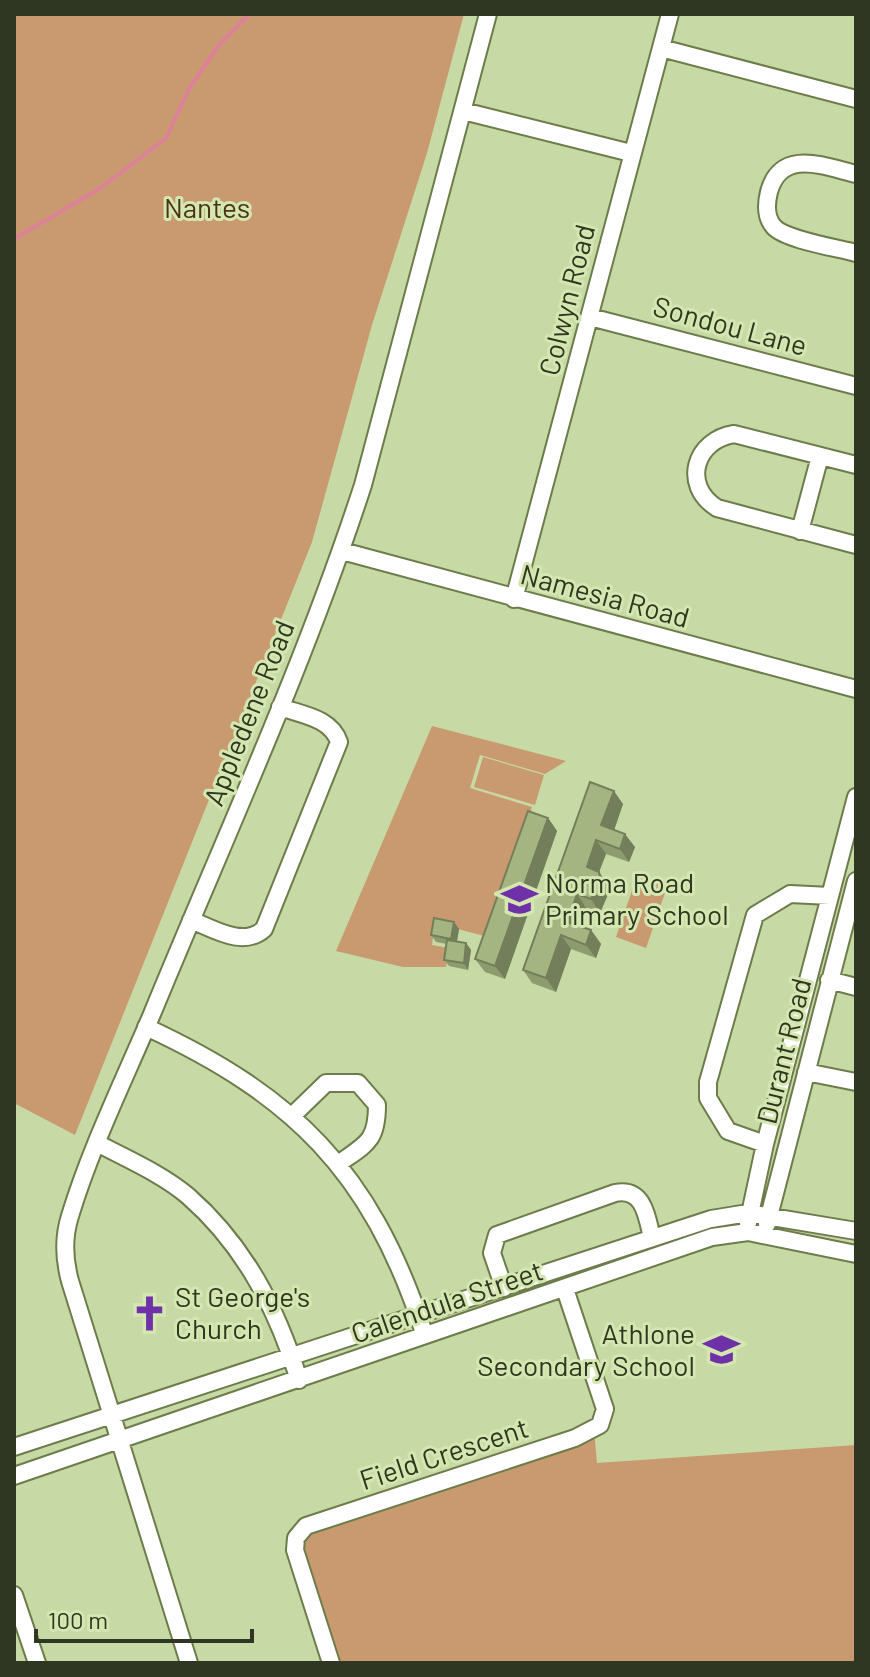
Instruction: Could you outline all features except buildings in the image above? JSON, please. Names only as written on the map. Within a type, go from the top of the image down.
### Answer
[{"type":"street","name":"Appledene Road","points":[[189,1663],[118,1440],[65,1256],[69,1216],[342,551],[363,485],[488,14]]},
{"type":"street","name":"Colwyn Road","points":[[514,599],[670,14]]},
{"type":"street","points":[[661,48],[856,99]]},
{"type":"street","points":[[463,111],[631,153]]},
{"type":"street","points":[[856,174],[797,162],[779,171],[772,179],[766,204],[774,227],[785,234],[856,253]]},
{"type":"street","name":"Sondou Lane","points":[[590,317],[856,386]]},
{"type":"street","points":[[856,465],[734,434],[720,436],[698,455],[695,476],[706,501],[717,508],[856,545]]},
{"type":"street","points":[[800,531],[820,456]]},
{"type":"street","name":"Namesia Road","points":[[342,551],[856,689]]},
{"type":"street","points":[[191,920],[242,939],[254,938],[264,929],[339,742],[334,729],[325,722],[280,707]]},
{"type":"street","name":"Durant Road","points":[[756,1233],[748,1213],[830,896],[851,839],[856,797]]},
{"type":"street","name":"Durant Road","points":[[756,1233],[769,1215],[856,881]]},
{"type":"street","name":"Durant Road","points":[[765,1144],[731,1134],[710,1103],[708,1082],[755,915],[790,894],[830,896]]},
{"type":"street","points":[[829,980],[856,987]]},
{"type":"street","points":[[797,1019],[817,1025]]},
{"type":"street","points":[[146,1027],[219,1062],[292,1116],[338,1164],[385,1239],[425,1336]]},
{"type":"street","points":[[806,1072],[856,1082]]},
{"type":"street","points":[[292,1116],[326,1083],[358,1083],[377,1105],[377,1131],[369,1142],[338,1164]]},
{"type":"street","points":[[97,1143],[169,1183],[213,1221],[261,1283],[299,1380]]},
{"type":"street","name":"Calendula Street","points":[[504,1288],[492,1253],[497,1235],[589,1201],[621,1191],[634,1194],[645,1210],[652,1238]]},
{"type":"street","name":"Calendula Street","points":[[14,1447],[711,1219],[748,1213],[856,1231]]},
{"type":"street","name":"Calendula Street","points":[[14,1476],[712,1237],[756,1233],[856,1254]]},
{"type":"street","name":"Field Crescent","points":[[331,1663],[295,1550],[300,1532],[306,1526],[575,1438],[600,1425],[604,1418],[602,1400],[565,1289]]},
{"type":"street","points":[[14,1595],[20,1632],[37,1663]]},
{"type":"green space","name":"Nantes","points":[[14,14],[464,14],[427,153],[372,325],[312,542],[75,1135],[14,1103]]},
{"type":"green space","points":[[432,726],[566,761],[545,774],[480,755],[470,788],[532,807],[488,937],[435,923],[432,945],[449,948],[446,967],[403,967],[336,951]]},
{"type":"green space","points":[[483,757],[544,775],[535,805],[474,787]]},
{"type":"green space","points":[[637,876],[667,887],[646,948],[616,937]]},
{"type":"green space","points":[[594,1430],[597,1463],[856,1445],[856,1663],[331,1663],[302,1575],[300,1532]]},
{"type":"waterway","points":[[14,239],[99,189],[166,138],[190,87],[219,45],[249,14]]},
{"type":"place","name":"Norma Road Primary School","points":[[519,899]]},
{"type":"place","name":"St George's Church","points":[[149,1313]]},
{"type":"place","name":"Athlone Secondary School","points":[[721,1350]]}]
